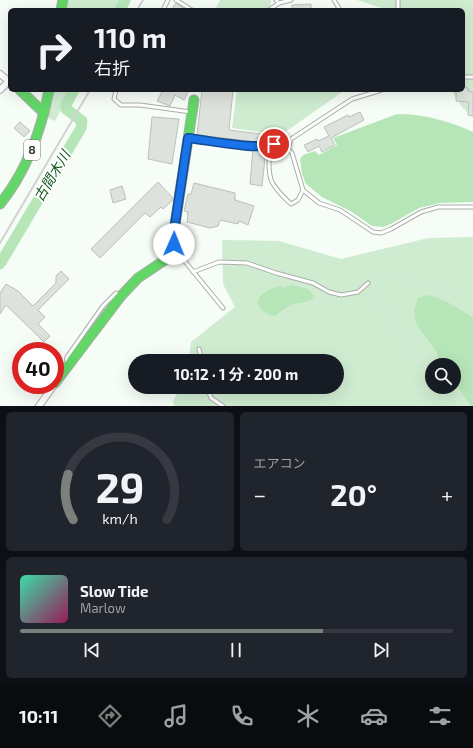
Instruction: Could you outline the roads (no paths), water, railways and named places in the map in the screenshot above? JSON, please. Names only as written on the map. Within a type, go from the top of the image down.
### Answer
[{"type":"street","points":[[0,74],[8,81]]},
{"type":"street","points":[[0,90],[8,83]]},
{"type":"street","points":[[22,92],[44,114]]},
{"type":"street","name":"8","points":[[0,204],[7,196],[22,169],[38,134],[49,92]]},
{"type":"street","points":[[64,371],[121,296],[138,278],[177,252],[174,231],[194,100]]},
{"type":"street","points":[[38,406],[47,394]]},
{"type":"lane","points":[[176,0],[189,8]]},
{"type":"lane","points":[[278,1],[291,0]]},
{"type":"lane","points":[[116,92],[114,99],[121,105],[140,105],[192,112]]},
{"type":"lane","points":[[288,148],[291,138],[352,99],[375,92]]},
{"type":"lane","points":[[188,138],[270,146],[274,144],[288,148],[292,153],[303,190],[319,203],[340,210],[372,232],[381,233],[421,212],[438,207],[473,207]]},
{"type":"lane","points":[[270,146],[268,174],[272,184],[291,204],[298,200],[303,190]]},
{"type":"lane","points":[[177,252],[223,308]]},
{"type":"lane","points":[[193,272],[219,262],[247,263],[313,283],[329,292],[341,295],[358,292],[368,283]]},
{"type":"lane","points":[[200,349],[201,354]]},
{"type":"lane","points":[[209,394],[210,398],[223,406]]},
{"type":"waterway","name":"古間木川","points":[[121,8],[125,0]]},
{"type":"waterway","name":"古間木川","points":[[0,264],[81,128],[82,121],[66,109],[66,105],[73,92]]},
{"type":"railway","points":[[138,8],[143,0]]},
{"type":"railway","points":[[0,243],[89,92]]}]
